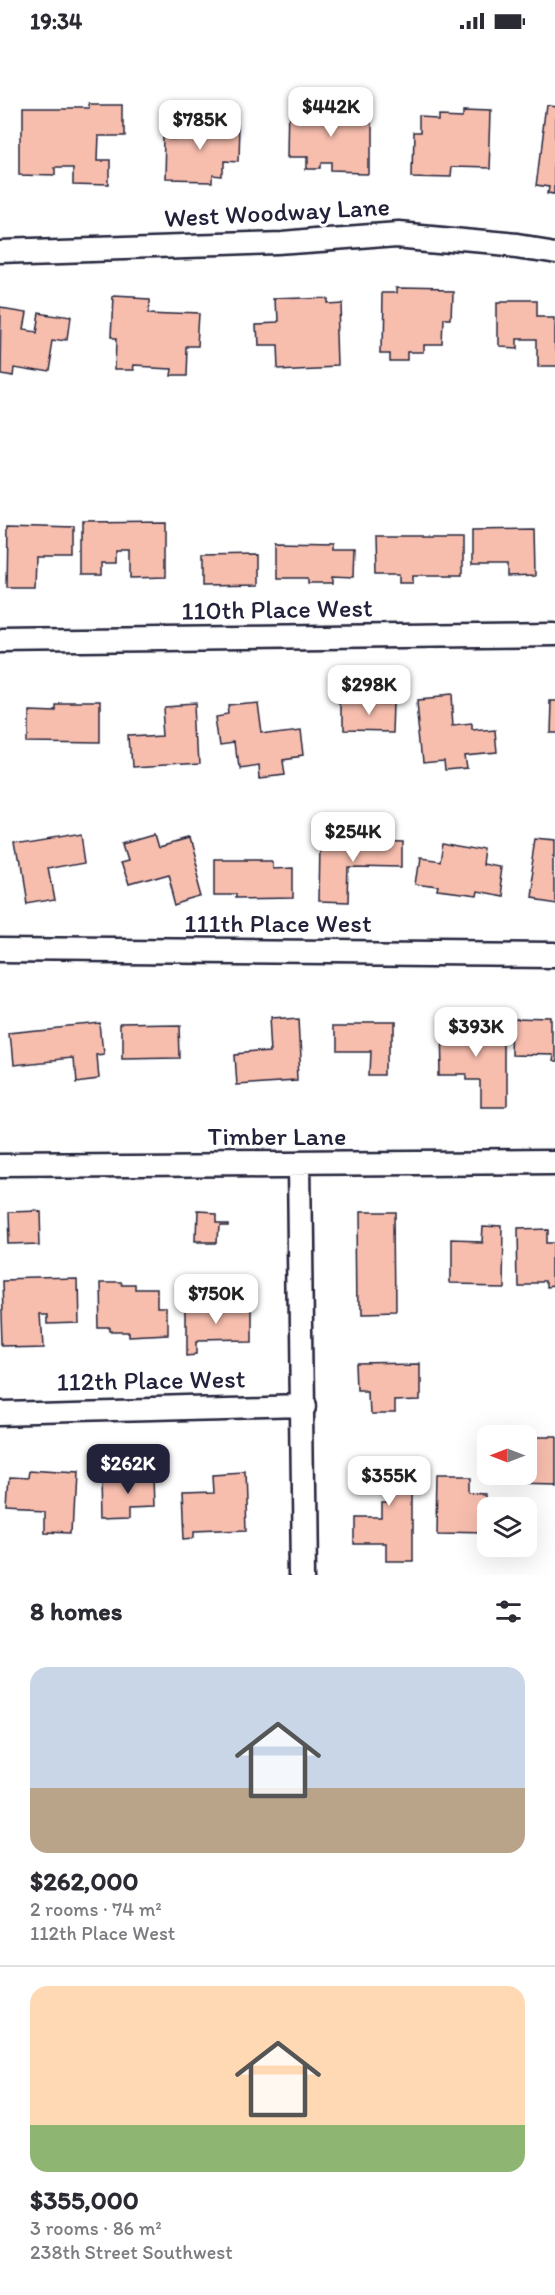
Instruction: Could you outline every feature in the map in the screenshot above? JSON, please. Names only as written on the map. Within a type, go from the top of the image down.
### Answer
[{"type":"street","name":"West Woodway Lane","points":[[0,252],[280,243],[398,234],[518,245],[555,251]]},
{"type":"street","name":"110th Place West","points":[[0,641],[555,634]]},
{"type":"street","name":"111th Place West","points":[[0,949],[555,954]]},
{"type":"street","name":"Timber Lane","points":[[0,1166],[555,1162]]},
{"type":"street","points":[[299,1164],[304,1405],[304,1575]]},
{"type":"street","name":"112th Place West","points":[[0,1413],[304,1405]]},
{"type":"building","points":[[90,105],[122,105],[122,134],[97,134],[96,160],[109,160],[109,185],[74,184],[74,167],[54,167],[54,175],[22,174],[22,110],[90,110]]},
{"type":"building","points":[[291,106],[368,108],[368,174],[331,173],[331,164],[318,164],[318,170],[305,170],[305,157],[290,157]]},
{"type":"building","points":[[546,106],[555,107],[555,197],[549,196],[550,189],[536,187]]},
{"type":"building","points":[[465,109],[492,110],[490,168],[451,167],[450,177],[412,176],[413,135],[421,135],[421,118],[441,119],[441,113],[465,114]]},
{"type":"building","points":[[192,116],[224,117],[224,125],[239,125],[238,161],[224,160],[224,176],[214,175],[214,183],[163,182],[164,137],[178,137],[178,131],[192,131]]},
{"type":"building","points":[[396,288],[453,289],[452,321],[445,321],[444,345],[424,345],[424,354],[409,354],[409,362],[391,362],[391,354],[381,354],[382,294],[396,294]]},
{"type":"building","points":[[111,297],[150,299],[150,312],[200,314],[198,348],[184,348],[183,373],[167,373],[168,366],[134,364],[133,369],[115,369],[116,339],[109,339]]},
{"type":"building","points":[[323,298],[323,303],[339,302],[341,363],[275,366],[274,346],[255,346],[254,324],[278,323],[277,300]]},
{"type":"building","points":[[497,302],[537,302],[537,317],[555,317],[555,366],[536,366],[536,340],[513,340],[513,349],[497,348]]},
{"type":"building","points":[[1,309],[26,313],[23,329],[36,331],[39,314],[69,319],[66,341],[52,339],[47,370],[12,364],[11,371],[0,369]]},
{"type":"building","points":[[166,522],[166,577],[131,578],[131,551],[117,551],[117,563],[102,563],[102,575],[82,575],[82,523]]},
{"type":"building","points":[[7,526],[74,528],[74,558],[35,558],[34,587],[6,587]]},
{"type":"building","points":[[534,529],[535,576],[507,577],[507,566],[471,566],[471,530]]},
{"type":"building","points":[[373,536],[462,536],[462,575],[413,575],[413,583],[399,583],[399,575],[374,575]]},
{"type":"building","points":[[278,543],[333,544],[333,550],[354,550],[353,577],[333,576],[333,583],[308,583],[308,578],[278,578]]},
{"type":"building","points":[[259,555],[259,585],[202,586],[202,556]]},
{"type":"building","points":[[450,697],[452,726],[472,724],[472,729],[494,727],[496,752],[465,755],[467,769],[446,771],[445,760],[424,762],[418,700]]},
{"type":"building","points":[[548,699],[555,699],[555,730],[547,730]]},
{"type":"building","points":[[342,700],[397,701],[396,732],[342,731]]},
{"type":"building","points":[[54,703],[101,703],[101,742],[24,741],[24,706],[54,707]]},
{"type":"building","points":[[257,703],[261,734],[300,729],[303,756],[283,759],[285,773],[258,776],[257,764],[239,767],[236,743],[222,745],[218,716],[230,714],[229,706]]},
{"type":"building","points":[[197,704],[200,763],[132,767],[130,735],[168,733],[166,706]]},
{"type":"building","points":[[155,832],[159,846],[188,838],[204,896],[176,904],[168,874],[129,885],[121,859],[129,857],[124,841]]},
{"type":"building","points":[[82,833],[86,860],[48,867],[54,900],[25,905],[15,844]]},
{"type":"building","points":[[321,839],[402,841],[402,868],[349,867],[348,903],[320,902]]},
{"type":"building","points":[[443,840],[491,848],[489,864],[505,867],[501,898],[473,893],[472,898],[435,893],[436,888],[415,885],[419,856],[440,859]]},
{"type":"building","points":[[538,840],[555,842],[555,901],[529,897]]},
{"type":"building","points":[[216,861],[272,861],[272,868],[292,867],[292,898],[238,899],[238,895],[216,895]]},
{"type":"building","points":[[517,1018],[555,1019],[555,1061],[551,1061],[552,1054],[516,1053]]},
{"type":"building","points":[[298,1019],[301,1078],[236,1082],[234,1055],[272,1052],[270,1021]]},
{"type":"building","points":[[438,1019],[467,1019],[467,1040],[480,1040],[480,1022],[507,1022],[507,1107],[480,1107],[480,1080],[463,1080],[463,1075],[439,1075]]},
{"type":"building","points":[[333,1023],[390,1023],[390,1074],[370,1074],[371,1052],[333,1052]]},
{"type":"building","points":[[100,1024],[103,1052],[95,1053],[97,1076],[73,1079],[71,1058],[14,1064],[11,1033]]},
{"type":"building","points":[[179,1026],[180,1058],[122,1059],[122,1027]]},
{"type":"building","points":[[37,1211],[38,1244],[7,1245],[6,1212]]},
{"type":"building","points":[[357,1212],[394,1212],[395,1313],[358,1314]]},
{"type":"building","points":[[195,1213],[212,1214],[212,1223],[226,1223],[226,1225],[217,1225],[216,1243],[194,1243]]},
{"type":"building","points":[[483,1228],[503,1229],[502,1282],[452,1281],[452,1241],[482,1242]]},
{"type":"building","points":[[546,1229],[546,1242],[555,1242],[555,1288],[548,1289],[548,1282],[519,1282],[518,1230]]},
{"type":"building","points":[[76,1278],[77,1324],[47,1325],[47,1316],[40,1316],[42,1346],[4,1347],[2,1280]]},
{"type":"building","points":[[99,1281],[135,1284],[135,1289],[159,1289],[159,1309],[168,1309],[168,1337],[130,1339],[130,1335],[112,1335],[112,1331],[100,1331]]},
{"type":"building","points":[[250,1305],[250,1342],[194,1343],[194,1354],[185,1355],[185,1306]]},
{"type":"building","points":[[419,1363],[419,1396],[396,1397],[396,1412],[371,1412],[370,1390],[360,1390],[359,1364]]},
{"type":"building","points":[[537,1440],[555,1440],[555,1484],[537,1484]]},
{"type":"building","points":[[364,1459],[413,1459],[413,1559],[387,1559],[387,1543],[352,1543],[352,1518],[382,1518],[382,1501],[387,1501],[387,1492],[364,1492]]},
{"type":"building","points":[[31,1470],[74,1473],[71,1534],[44,1533],[44,1512],[8,1510],[10,1477],[30,1478]]},
{"type":"building","points":[[245,1472],[247,1530],[193,1532],[193,1538],[183,1539],[181,1494],[214,1493],[213,1474]]},
{"type":"building","points":[[156,1476],[157,1505],[132,1506],[132,1516],[103,1517],[102,1478]]},
{"type":"building","points":[[437,1478],[470,1478],[470,1495],[486,1496],[477,1497],[477,1533],[436,1532]]}]
